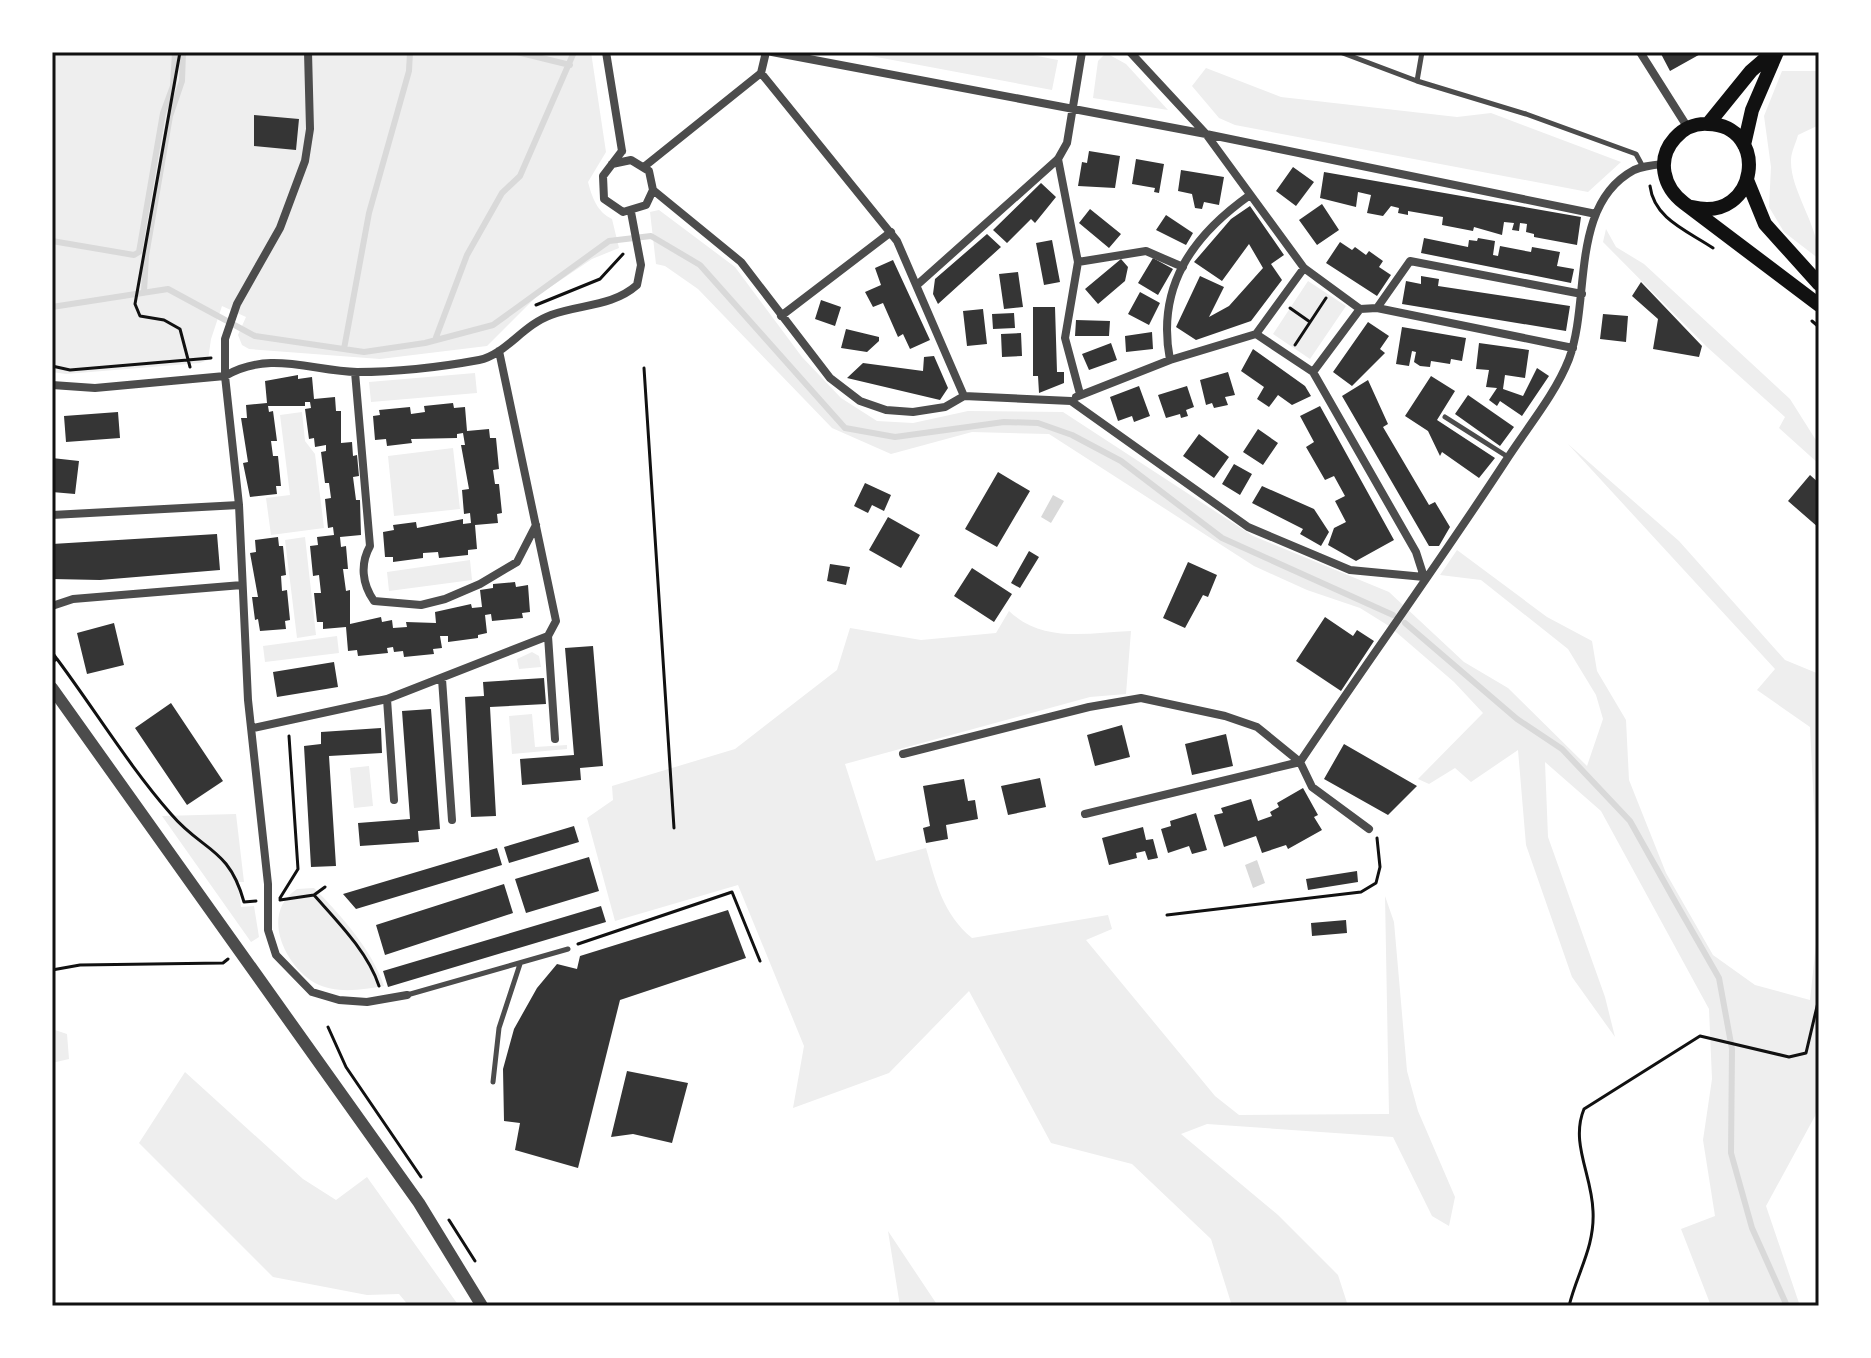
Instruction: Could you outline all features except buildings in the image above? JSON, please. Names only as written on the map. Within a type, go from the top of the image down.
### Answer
[{"type":"main road","points":[[1708,124],[1751,71],[1775,52]]},
{"type":"main road","points":[[1692,207],[1709,209],[1725,205],[1739,195],[1750,166],[1744,145],[1752,110],[1775,52]]},
{"type":"main road","points":[[1744,145],[1729,130],[1708,124],[1688,128],[1669,146],[1664,164],[1670,190],[1819,305]]},
{"type":"main road","points":[[1747,180],[1765,224],[1819,284]]},
{"type":"street","points":[[308,52],[310,129],[305,161],[280,228],[237,304],[225,339],[225,376],[239,505],[242,585],[268,930],[276,955],[312,992],[339,1000],[407,995]]},
{"type":"street","points":[[606,52],[622,151],[631,160],[645,166],[652,177],[653,190],[646,205],[631,212],[616,209],[604,199],[603,176],[622,151]]},
{"type":"street","points":[[645,166],[761,73],[766,52]]},
{"type":"street","points":[[772,52],[1206,134],[1596,214]]},
{"type":"street","points":[[917,285],[1058,159],[1067,143],[1082,52]]},
{"type":"street","points":[[1130,52],[1206,134],[1304,268],[1360,309],[1377,308],[1573,348]]},
{"type":"street","points":[[1640,52],[1688,128]]},
{"type":"street","points":[[761,73],[891,232],[964,396]]},
{"type":"street","points":[[1058,159],[1078,262],[1065,322],[1065,338],[1080,394]]},
{"type":"street","points":[[612,164],[631,160]]},
{"type":"street","points":[[1085,814],[1300,762],[1424,577],[1452,543],[1559,378],[1573,348],[1596,214],[1621,180],[1643,167],[1664,164]]},
{"type":"street","points":[[653,190],[741,262],[830,378],[860,401],[886,410],[913,412],[945,407],[964,396],[1071,401],[1248,527],[1350,570],[1424,577]]},
{"type":"street","points":[[1170,360],[1165,332],[1172,288],[1207,232],[1250,195]]},
{"type":"street","points":[[52,385],[95,388],[225,376],[243,365],[309,363],[355,372],[474,361],[499,351],[522,329],[541,319],[612,301],[637,285],[641,265],[631,212]]},
{"type":"street","points":[[781,316],[891,232]]},
{"type":"street","points":[[1078,262],[1146,251],[1183,267]]},
{"type":"street","points":[[1377,308],[1410,261],[1582,294]]},
{"type":"street","points":[[1071,401],[1080,394],[1170,360],[1256,334],[1304,268]]},
{"type":"street","points":[[1313,372],[1360,309]]},
{"type":"street","points":[[1256,334],[1313,372],[1416,552],[1424,577]]},
{"type":"street","points":[[499,351],[556,621],[548,636],[555,739]]},
{"type":"street","points":[[355,372],[370,546],[363,559],[365,589],[374,601],[421,605],[480,584],[517,562],[536,525]]},
{"type":"street","points":[[52,515],[239,505]]},
{"type":"street","points":[[52,606],[73,599],[242,585]]},
{"type":"street","points":[[253,728],[387,699],[548,636]]},
{"type":"street","points":[[442,679],[452,820]]},
{"type":"street","points":[[52,688],[419,1203],[482,1306]]},
{"type":"street","points":[[903,754],[1089,707],[1141,698],[1225,716],[1257,727],[1300,762],[1312,787],[1369,829]]},
{"type":"street","points":[[387,699],[394,800]]},
{"type":"lane","points":[[1340,52],[1636,154],[1643,167]]},
{"type":"lane","points":[[1417,81],[1422,52]]},
{"type":"lane","points":[[1445,417],[1508,457]]},
{"type":"lane","points":[[407,995],[568,949]]},
{"type":"lane","points":[[493,1082],[499,1028],[521,963]]},
{"type":"path","points":[[180,52],[135,304],[140,316],[164,320],[180,329],[189,360]]},
{"type":"path","points":[[529,311],[548,299],[600,279],[624,256],[622,242]]},
{"type":"path","points":[[1288,355],[1333,289]]},
{"type":"path","points":[[1280,301],[1310,322]]},
{"type":"path","points":[[52,366],[70,370],[227,356]]},
{"type":"path","points":[[644,368],[674,828]]},
{"type":"path","points":[[52,652],[172,816],[223,858],[236,874],[244,902],[314,895],[325,887]]},
{"type":"path","points":[[52,662],[57,659]]},
{"type":"path","points":[[268,912],[297,877],[298,869],[289,736],[279,722]]},
{"type":"path","points":[[1167,915],[1361,892],[1376,883],[1380,867],[1377,837],[1369,829]]},
{"type":"path","points":[[568,949],[592,937],[732,892],[760,961]]},
{"type":"path","points":[[314,895],[375,973],[383,999]]},
{"type":"path","points":[[52,970],[80,965],[223,963],[240,948]]},
{"type":"path","points":[[1569,1306],[1591,1248],[1592,1235],[1593,1210],[1576,1127],[1584,1109],[1700,1036],[1789,1057],[1806,1053],[1819,998]]},
{"type":"shaded area","points":[[52,52],[591,52],[606,152],[588,182],[599,208],[612,219],[619,248],[592,259],[537,296],[487,346],[380,359],[249,349],[242,345],[238,335],[246,317],[222,306],[208,360],[66,374],[52,372]]},
{"type":"shaded area","points":[[850,52],[1017,52],[1058,60],[1052,90]]},
{"type":"shaded area","points":[[1106,53],[1126,64],[1168,110],[1093,98],[1098,61]]},
{"type":"shaded area","points":[[1206,68],[1281,97],[1457,117],[1491,113],[1621,162],[1588,192],[1235,125],[1219,118],[1192,86]]},
{"type":"shaded area","points":[[1782,71],[1819,71],[1819,125],[1798,135],[1791,160],[1795,184],[1818,246],[1819,259],[1784,232],[1769,207],[1771,167],[1764,116]]},
{"type":"shaded area","points":[[659,210],[735,267],[802,357],[841,398],[877,421],[913,423],[968,411],[1063,412],[1253,536],[1389,592],[1464,662],[1508,688],[1587,766],[1603,719],[1596,695],[1568,649],[1481,580],[1440,575],[1457,550],[1547,617],[1592,641],[1597,671],[1626,720],[1629,780],[1666,873],[1713,955],[1755,985],[1810,1000],[1819,916],[1819,1100],[1815,1116],[1766,1206],[1800,1306],[1711,1306],[1681,1229],[1715,1216],[1703,1140],[1712,1079],[1709,1009],[1601,811],[1545,762],[1548,837],[1605,997],[1615,1037],[1572,977],[1526,845],[1518,750],[1471,782],[1455,768],[1429,784],[1418,779],[1483,713],[1454,682],[1389,626],[1360,608],[1307,590],[1254,566],[1049,434],[972,432],[891,454],[832,428],[698,289],[665,266],[656,264],[650,212]]},
{"type":"shaded area","points":[[1606,229],[1616,247],[1644,264],[1790,399],[1819,445],[1819,464],[1779,428],[1785,417],[1707,347],[1603,242]]},
{"type":"shaded area","points":[[1308,281],[1346,306],[1310,359],[1273,334]]},
{"type":"shaded area","points":[[475,373],[477,393],[371,402],[369,382]]},
{"type":"shaded area","points":[[302,412],[305,441],[315,454],[324,528],[271,535],[266,498],[290,495],[280,415]]},
{"type":"shaded area","points":[[1568,444],[1679,541],[1785,660],[1819,674],[1819,908],[1810,727],[1757,690],[1775,669]]},
{"type":"shaded area","points":[[453,448],[460,509],[394,516],[388,456]]},
{"type":"shaded area","points":[[1053,495],[1064,501],[1051,523],[1041,517]]},
{"type":"shaded area","points":[[305,537],[316,635],[297,638],[285,540]]},
{"type":"shaded area","points":[[470,560],[472,580],[389,591],[387,572]]},
{"type":"shaded area","points":[[1009,611],[1036,628],[1051,632],[1131,631],[1126,694],[1090,697],[845,764],[876,861],[926,848],[947,908],[972,938],[1108,915],[1112,929],[1086,940],[1215,1096],[1239,1115],[1389,1114],[1385,896],[1394,922],[1407,1071],[1418,1111],[1455,1197],[1449,1226],[1432,1216],[1393,1137],[1207,1124],[1181,1134],[1278,1215],[1338,1275],[1348,1306],[1232,1306],[1211,1239],[1132,1164],[1051,1143],[969,991],[889,1073],[793,1108],[804,1046],[738,885],[615,921],[587,818],[613,800],[612,786],[735,749],[837,670],[850,628],[921,640],[996,633]]},
{"type":"shaded area","points":[[337,636],[339,653],[265,662],[263,646]]},
{"type":"shaded area","points":[[532,652],[539,656],[541,667],[519,669],[517,659]]},
{"type":"shaded area","points":[[532,714],[535,747],[567,745],[567,749],[512,754],[509,716]]},
{"type":"shaded area","points":[[369,766],[373,806],[354,808],[350,768]]},
{"type":"shaded area","points":[[236,814],[244,882],[238,882],[241,907],[254,906],[259,937],[251,942],[162,816]]},
{"type":"shaded area","points":[[1257,860],[1265,883],[1253,888],[1245,865]]},
{"type":"shaded area","points":[[314,888],[364,946],[384,986],[358,990],[331,989],[315,983],[294,964],[280,938],[280,911],[286,899],[297,889]]},
{"type":"shaded area","points":[[52,1029],[67,1034],[69,1059],[52,1063]]},
{"type":"shaded area","points":[[185,1072],[303,1179],[336,1200],[367,1177],[459,1306],[409,1306],[399,1294],[367,1295],[273,1277],[139,1143]]},
{"type":"shaded area","points":[[888,1231],[938,1306],[900,1306]]},
{"type":"waterway","points":[[52,241],[134,255],[139,252],[163,113],[173,86],[175,52]]},
{"type":"waterway","points":[[144,291],[146,256],[170,116],[182,81],[183,52]]},
{"type":"waterway","points":[[344,349],[369,213],[409,71],[410,52]]},
{"type":"waterway","points":[[517,52],[570,65]]},
{"type":"waterway","points":[[435,340],[467,255],[502,193],[520,176],[574,52]]},
{"type":"waterway","points":[[52,307],[168,289],[255,336],[364,352],[425,343],[493,325],[609,241],[651,236],[700,265],[845,428],[895,437],[1004,422],[1038,423],[1072,435],[1121,461],[1222,538],[1393,615]]},
{"type":"waterway","points":[[1405,623],[1517,719],[1562,749],[1630,821],[1719,978],[1732,1049],[1731,1153],[1752,1228],[1787,1306]]}]
